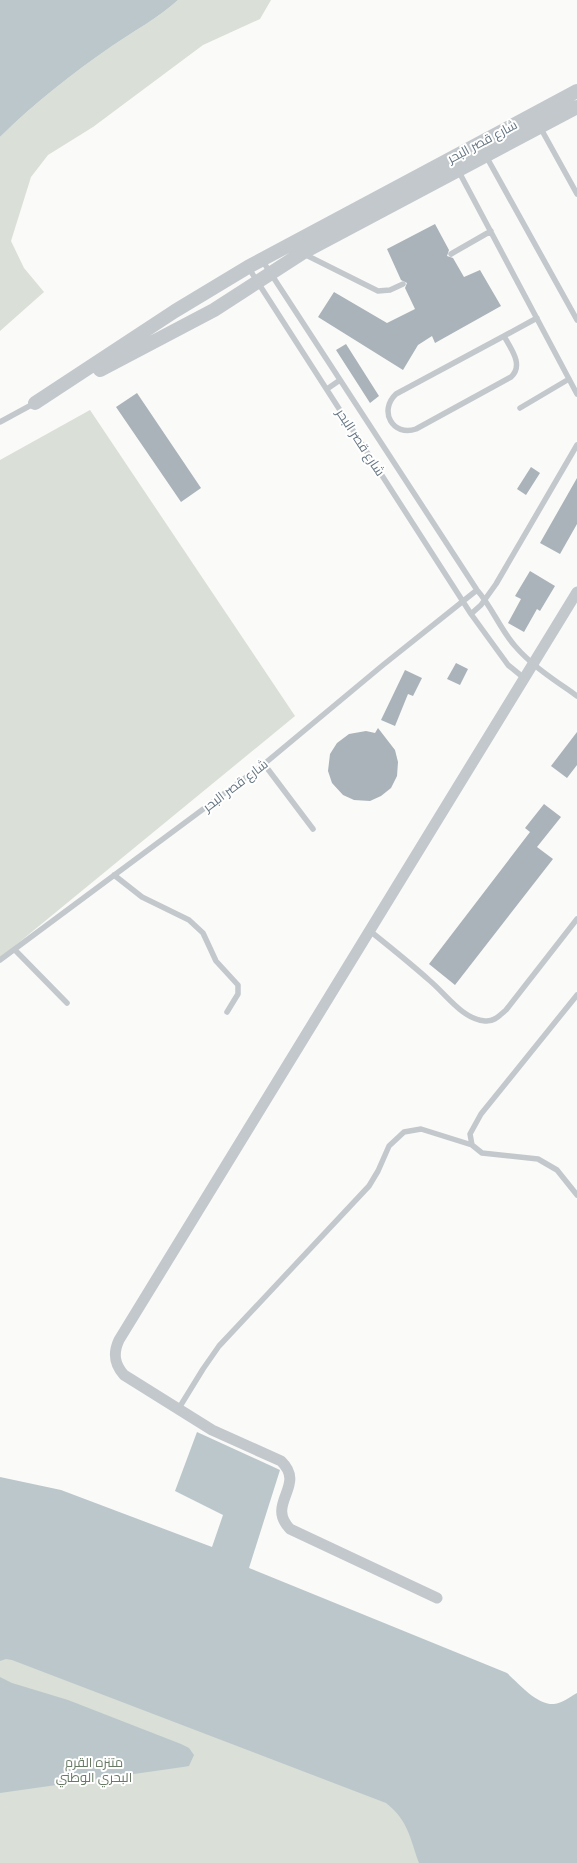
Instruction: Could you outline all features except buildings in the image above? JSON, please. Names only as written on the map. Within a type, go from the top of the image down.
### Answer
[{"type":"street","name":"شارع قصر البحر","points":[[35,403],[175,311],[248,267],[577,91]]},
{"type":"street","name":"شارع قصر البحر","points":[[35,403],[185,326],[302,253],[577,107]]},
{"type":"street","points":[[437,1598],[290,1529],[283,1520],[281,1513],[290,1478],[285,1466],[280,1461],[218,1433],[124,1375],[116,1365],[116,1346],[577,592]]},
{"type":"lane","points":[[534,114],[577,194]]},
{"type":"lane","points":[[485,155],[577,320]]},
{"type":"lane","points":[[458,170],[577,394]]},
{"type":"lane","points":[[451,254],[491,231]]},
{"type":"lane","points":[[302,253],[378,291],[390,290],[403,284]]},
{"type":"lane","name":"شارع قصر البحر","points":[[261,260],[271,272],[510,640],[518,650],[533,663],[577,696]]},
{"type":"lane","name":"شارع قصر البحر","points":[[248,267],[471,614],[508,665],[524,678]]},
{"type":"lane","points":[[504,336],[517,362],[516,370],[511,377],[416,429],[406,431],[392,424],[388,415],[388,409],[389,403],[396,394],[537,318]]},
{"type":"lane","points":[[520,408],[569,379]]},
{"type":"lane","points":[[327,389],[340,380]]},
{"type":"lane","name":"شارع قصر البحر","points":[[0,422],[35,403]]},
{"type":"lane","points":[[471,614],[485,600],[496,584],[577,445]]},
{"type":"lane","name":"شارع قصر البحر","points":[[0,960],[264,764],[383,665],[464,602],[477,590]]},
{"type":"lane","points":[[264,764],[313,829]]},
{"type":"lane","points":[[114,875],[142,897],[189,920],[203,933],[216,961],[238,985],[238,994],[227,1012]]},
{"type":"lane","points":[[370,931],[429,979],[463,1011],[474,1018],[486,1022],[496,1019],[506,1010],[577,919]]},
{"type":"lane","points":[[15,950],[67,1003]]},
{"type":"lane","points":[[472,1145],[470,1134],[481,1114],[577,995]]},
{"type":"lane","points":[[179,1408],[219,1346],[369,1186],[378,1171],[389,1146],[404,1132],[421,1129],[472,1145],[482,1153],[538,1159],[557,1170],[577,1195]]},
{"type":"green space","points":[[178,0],[271,0],[260,19],[203,45],[93,127],[48,155],[31,177],[11,241],[24,268],[44,292],[0,331],[0,137],[26,112],[68,78],[112,46],[154,19]]},
{"type":"green space","points":[[90,410],[295,716],[0,958],[0,460]]},
{"type":"green space","name":"متنزه القرم البحري الوطني","points":[[0,1636],[430,1791],[462,1863],[0,1863]]},
{"type":"shaded area","points":[[0,0],[178,0],[154,19],[112,46],[68,78],[26,112],[0,137]]},
{"type":"shaded area","points":[[197,1432],[280,1470],[249,1568],[507,1673],[535,1698],[541,1701],[554,1704],[566,1700],[577,1693],[577,1863],[419,1863],[404,1823],[386,1803],[12,1660],[6,1659],[0,1661],[0,1477],[61,1490],[212,1547],[223,1515],[175,1491]]},
{"type":"shaded area","points":[[0,1677],[12,1683],[68,1700],[181,1744],[189,1748],[194,1755],[189,1766],[0,1793]]}]
